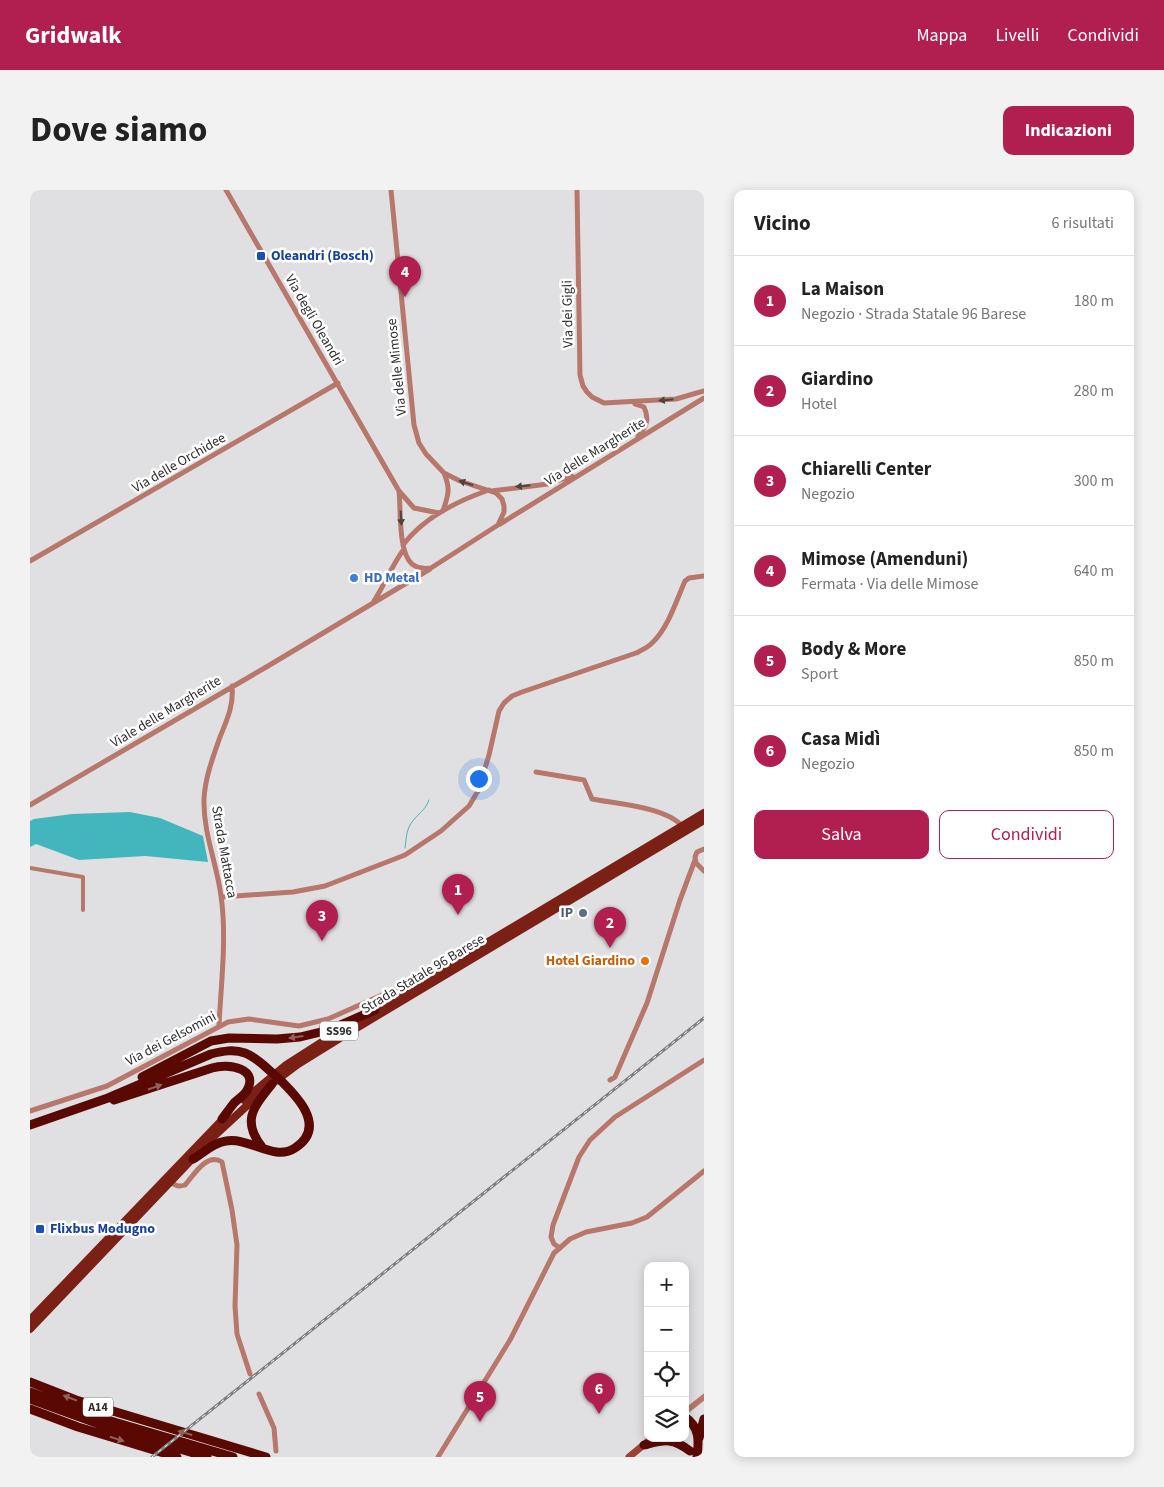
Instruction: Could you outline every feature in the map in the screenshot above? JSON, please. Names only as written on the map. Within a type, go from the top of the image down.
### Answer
[{"type":"highway","points":[[108,1098],[126,1085],[212,1041],[229,1038],[283,1039],[300,1037],[329,1030],[375,1010]]},
{"type":"highway","points":[[30,1125],[108,1098],[217,1052],[232,1051],[243,1052],[256,1059],[289,1088],[300,1101],[307,1114],[308,1126],[306,1136],[295,1148],[285,1152],[272,1152],[245,1141],[226,1140],[215,1144],[202,1155],[193,1159]]},
{"type":"highway","points":[[91,1104],[123,1098],[212,1068],[232,1066],[243,1070],[246,1074],[248,1085],[245,1093],[233,1104],[222,1119]]},
{"type":"highway","points":[[262,1147],[252,1133],[251,1121],[256,1106],[272,1084]]},
{"type":"highway","name":"A14","points":[[30,1382],[76,1400],[266,1457]]},
{"type":"highway","name":"A14","points":[[30,1392],[156,1438],[189,1448],[233,1457]]},
{"type":"highway","name":"A14","points":[[30,1399],[110,1428],[156,1438]]},
{"type":"highway","name":"A14","points":[[32,1410],[78,1427],[177,1457]]},
{"type":"highway","points":[[697,1457],[704,1419]]},
{"type":"highway","points":[[689,1420],[699,1438]]},
{"type":"highway","points":[[644,1445],[666,1440],[677,1442],[690,1454]]},
{"type":"highway","points":[[686,1442],[690,1454]]},
{"type":"highway","name":"A14","points":[[189,1448],[207,1457]]},
{"type":"main road","name":"Strada Statale 96 Barese","points":[[30,1320],[222,1119],[286,1065],[704,813]]},
{"type":"main road","name":"Strada Statale 96 Barese","points":[[30,1329],[237,1114],[298,1064],[704,820]]},
{"type":"main road","points":[[629,1457],[647,1442]]},
{"type":"street","name":"Via degli Oleandri","points":[[226,190],[399,492]]},
{"type":"street","name":"Via delle Mimose","points":[[391,190],[414,426],[426,454],[444,473]]},
{"type":"street","name":"Via dei Gigli","points":[[577,190],[581,380],[587,392],[598,401],[604,403],[628,403],[676,399],[704,391]]},
{"type":"street","name":"Via delle Orchidee","points":[[30,561],[338,383]]},
{"type":"street","name":"Via delle Margherite","points":[[313,638],[373,603],[704,398]]},
{"type":"street","points":[[628,403],[644,407],[646,412],[646,428],[636,440]]},
{"type":"street","points":[[373,603],[383,588],[403,547],[414,532],[441,512],[461,501],[491,490],[548,484],[587,470]]},
{"type":"street","points":[[444,473],[460,481],[496,493],[502,499],[504,506],[502,519],[498,525]]},
{"type":"street","points":[[441,512],[449,496],[449,485],[444,473]]},
{"type":"street","points":[[399,492],[414,508],[441,512]]},
{"type":"street","points":[[399,492],[403,547],[406,556],[413,565],[423,569],[430,568]]},
{"type":"street","points":[[222,898],[293,892],[325,886],[405,855],[435,835],[457,818],[478,791],[489,756],[499,710],[504,703],[512,696],[522,692],[646,648],[658,638],[663,630],[685,581],[689,578],[704,576]]},
{"type":"street","name":"Viale delle Margherite","points":[[30,804],[313,638]]},
{"type":"street","name":"Strada Mattacca","points":[[220,1025],[223,934],[222,898],[207,832],[204,798],[207,780],[232,703],[232,686]]},
{"type":"street","points":[[536,772],[584,780],[592,799],[651,810],[676,818],[682,826]]},
{"type":"street","points":[[610,1080],[615,1077],[647,1003],[697,852],[704,849]]},
{"type":"street","points":[[695,860],[704,871]]},
{"type":"street","points":[[30,868],[83,877],[83,910]]},
{"type":"street","name":"Via dei Gelsomini","points":[[30,1111],[107,1086],[220,1025],[249,1019],[299,1026],[328,1019],[400,987],[406,986],[408,990]]},
{"type":"street","points":[[560,1248],[554,1244],[552,1237],[553,1226],[579,1158],[590,1140],[615,1117],[704,1060]]},
{"type":"street","points":[[170,1182],[177,1187],[185,1185],[208,1161],[216,1159],[222,1162],[237,1245],[235,1306],[237,1334],[250,1374]]},
{"type":"street","points":[[438,1457],[510,1340],[554,1254],[570,1240],[586,1232],[632,1223],[646,1216],[704,1172]]},
{"type":"street","points":[[259,1394],[274,1428],[276,1451]]},
{"type":"street","points":[[689,1409],[704,1398]]},
{"type":"water","points":[[130,812],[160,818],[203,836],[208,862],[145,856],[79,860],[36,844],[30,847],[30,821],[34,819],[72,814]]},
{"type":"waterway","points":[[405,848],[409,827],[425,808],[429,800]]},
{"type":"railway","points":[[152,1457],[704,1018]]},
{"type":"place","name":"Oleandri (Bosch)","points":[[261,256]]},
{"type":"place","name":"Mimose (Amenduni)","points":[[405,297]]},
{"type":"place","name":"HD Metal","points":[[354,578]]},
{"type":"place","name":"IP","points":[[583,913]]},
{"type":"place","name":"La Maison","points":[[458,915]]},
{"type":"place","name":"Chiarelli Center","points":[[322,941]]},
{"type":"place","name":"Giardino","points":[[610,948]]},
{"type":"place","name":"Hotel Giardino","points":[[645,961]]},
{"type":"place","name":"Flixbus Modugno","points":[[40,1229]]},
{"type":"place","name":"Casa Midì","points":[[599,1414]]},
{"type":"place","name":"Body & More","points":[[480,1422]]}]
